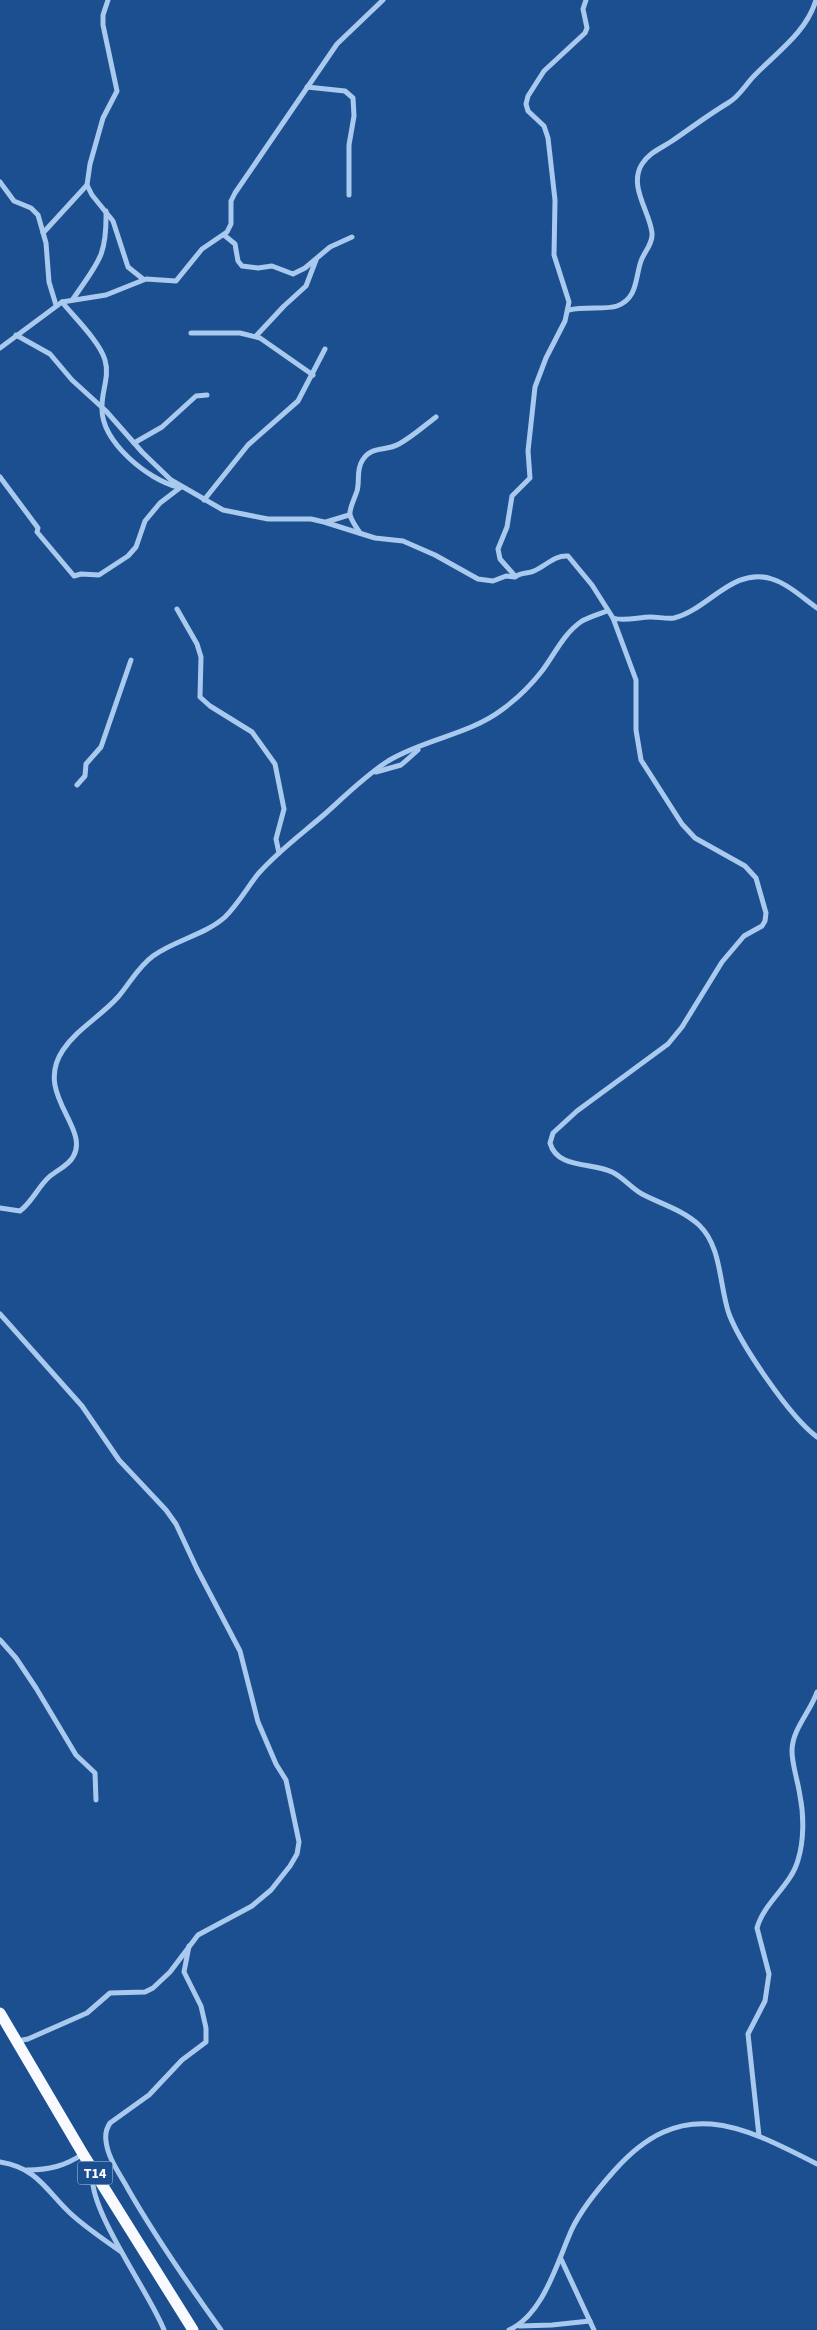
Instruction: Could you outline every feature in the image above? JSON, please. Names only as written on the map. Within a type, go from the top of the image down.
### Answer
[{"type":"highway","name":"T14","points":[[0,2013],[83,2154],[192,2330]]},
{"type":"street","points":[[108,0],[103,15],[103,25],[117,91],[103,118],[90,164],[87,185],[89,191],[115,225],[128,267],[144,280]]},
{"type":"street","points":[[0,348],[62,302],[106,296],[144,280],[176,281],[202,249],[224,235],[231,224],[231,201],[235,193],[337,44],[383,0]]},
{"type":"street","points":[[515,577],[500,559],[498,549],[506,527],[510,499],[530,478],[528,451],[535,387],[569,310],[569,295],[554,255],[555,200],[548,138],[544,126],[529,113],[526,106],[528,96],[544,71],[585,33],[587,28],[583,10],[586,0]]},
{"type":"street","points":[[569,310],[582,307],[614,307],[629,297],[635,288],[641,261],[652,238],[652,229],[639,194],[638,173],[642,164],[654,150],[730,102],[784,48],[809,19],[816,0]]},
{"type":"street","points":[[307,88],[345,91],[353,98],[354,116],[349,145],[349,195]]},
{"type":"street","points":[[0,182],[14,201],[31,208],[37,214],[48,256],[50,282],[56,305]]},
{"type":"street","points":[[43,233],[87,185]]},
{"type":"street","points":[[73,299],[103,253],[106,238],[106,211]]},
{"type":"street","points":[[224,235],[235,244],[239,263],[244,267],[260,268],[272,266],[293,274],[316,260],[330,248],[352,237]]},
{"type":"street","points":[[256,336],[306,286],[316,260]]},
{"type":"street","points":[[62,302],[104,358],[107,374],[102,406],[104,423],[110,435],[138,467],[160,480],[181,487]]},
{"type":"street","points":[[191,333],[233,332],[256,336],[313,375]]},
{"type":"street","points":[[16,335],[50,354],[72,380],[102,406],[154,465],[181,487],[224,510],[268,519],[311,519],[375,538],[408,543],[478,579],[492,581],[506,576],[515,577],[519,574],[535,571],[560,556],[568,556],[592,585],[612,618],[636,680],[636,730],[641,760],[682,824],[695,838],[745,866],[756,878],[766,913],[762,926],[744,936],[722,962],[682,1027],[668,1044],[577,1111],[553,1133],[550,1143],[555,1152],[566,1160],[612,1172],[643,1194],[678,1210],[699,1225],[714,1250],[733,1323],[792,1412],[817,1437]]},
{"type":"street","points":[[204,500],[248,444],[298,401],[325,349]]},
{"type":"street","points":[[134,443],[162,427],[196,396],[208,394]]},
{"type":"street","points":[[361,534],[349,515],[350,505],[357,490],[358,470],[366,455],[376,449],[399,444],[436,416]]},
{"type":"street","points":[[0,477],[38,528],[37,532],[74,576],[81,574],[99,575],[128,556],[136,547],[145,520],[160,503],[181,487]]},
{"type":"street","points":[[0,486],[7,486]]},
{"type":"street","points":[[324,522],[349,515]]},
{"type":"street","points":[[612,618],[621,620],[651,617],[673,618],[703,604],[736,582],[748,577],[773,579],[817,608]]},
{"type":"street","points":[[177,608],[197,644],[201,657],[200,697],[210,706],[252,732],[276,764],[284,809],[276,840],[279,854]]},
{"type":"street","points":[[0,1208],[20,1211],[27,1206],[49,1177],[65,1166],[73,1157],[76,1142],[69,1121],[54,1090],[53,1075],[62,1052],[74,1036],[119,996],[143,965],[154,955],[214,925],[225,916],[259,873],[368,775],[395,757],[479,724],[505,708],[543,670],[563,640],[574,628],[583,620],[607,611]]},
{"type":"street","points":[[77,785],[85,776],[86,764],[101,747],[131,660]]},
{"type":"street","points":[[368,775],[401,765],[427,744]]},
{"type":"street","points":[[0,1314],[82,1406],[119,1460],[166,1510],[176,1524],[203,1581],[237,1643],[258,1722],[276,1764],[286,1780],[286,1789],[299,1835],[297,1854],[294,1860],[283,1877],[264,1898],[227,1920],[204,1930],[189,1946],[170,1972],[153,1988],[145,1992],[110,1993],[87,2013],[28,2038],[16,2041]]},
{"type":"street","points":[[0,1640],[16,1658],[36,1688],[76,1755],[95,1773],[96,1800]]},
{"type":"street","points":[[760,2136],[748,2034],[765,2001],[769,1974],[756,1928],[762,1915],[788,1879],[798,1860],[801,1805],[792,1750],[796,1735],[817,1692]]},
{"type":"street","points":[[189,1946],[184,1972],[201,2006],[206,2028],[206,2042],[182,2060],[149,2095],[110,2123],[106,2129],[106,2141],[113,2163],[154,2232],[181,2275],[221,2330]]},
{"type":"street","points":[[519,2326],[545,2291],[561,2260],[581,2212],[632,2151],[660,2132],[676,2126],[712,2123],[734,2127],[760,2136],[817,2164]]},
{"type":"street","points":[[27,2170],[60,2166],[69,2163],[83,2154]]},
{"type":"street","points":[[0,2162],[15,2164],[40,2179],[71,2214],[122,2252]]},
{"type":"street","points":[[93,2170],[91,2181],[95,2199],[122,2252],[148,2296],[164,2330]]},
{"type":"street","points":[[561,2260],[594,2330]]},
{"type":"street","points":[[509,2330],[519,2326],[590,2321]]}]
